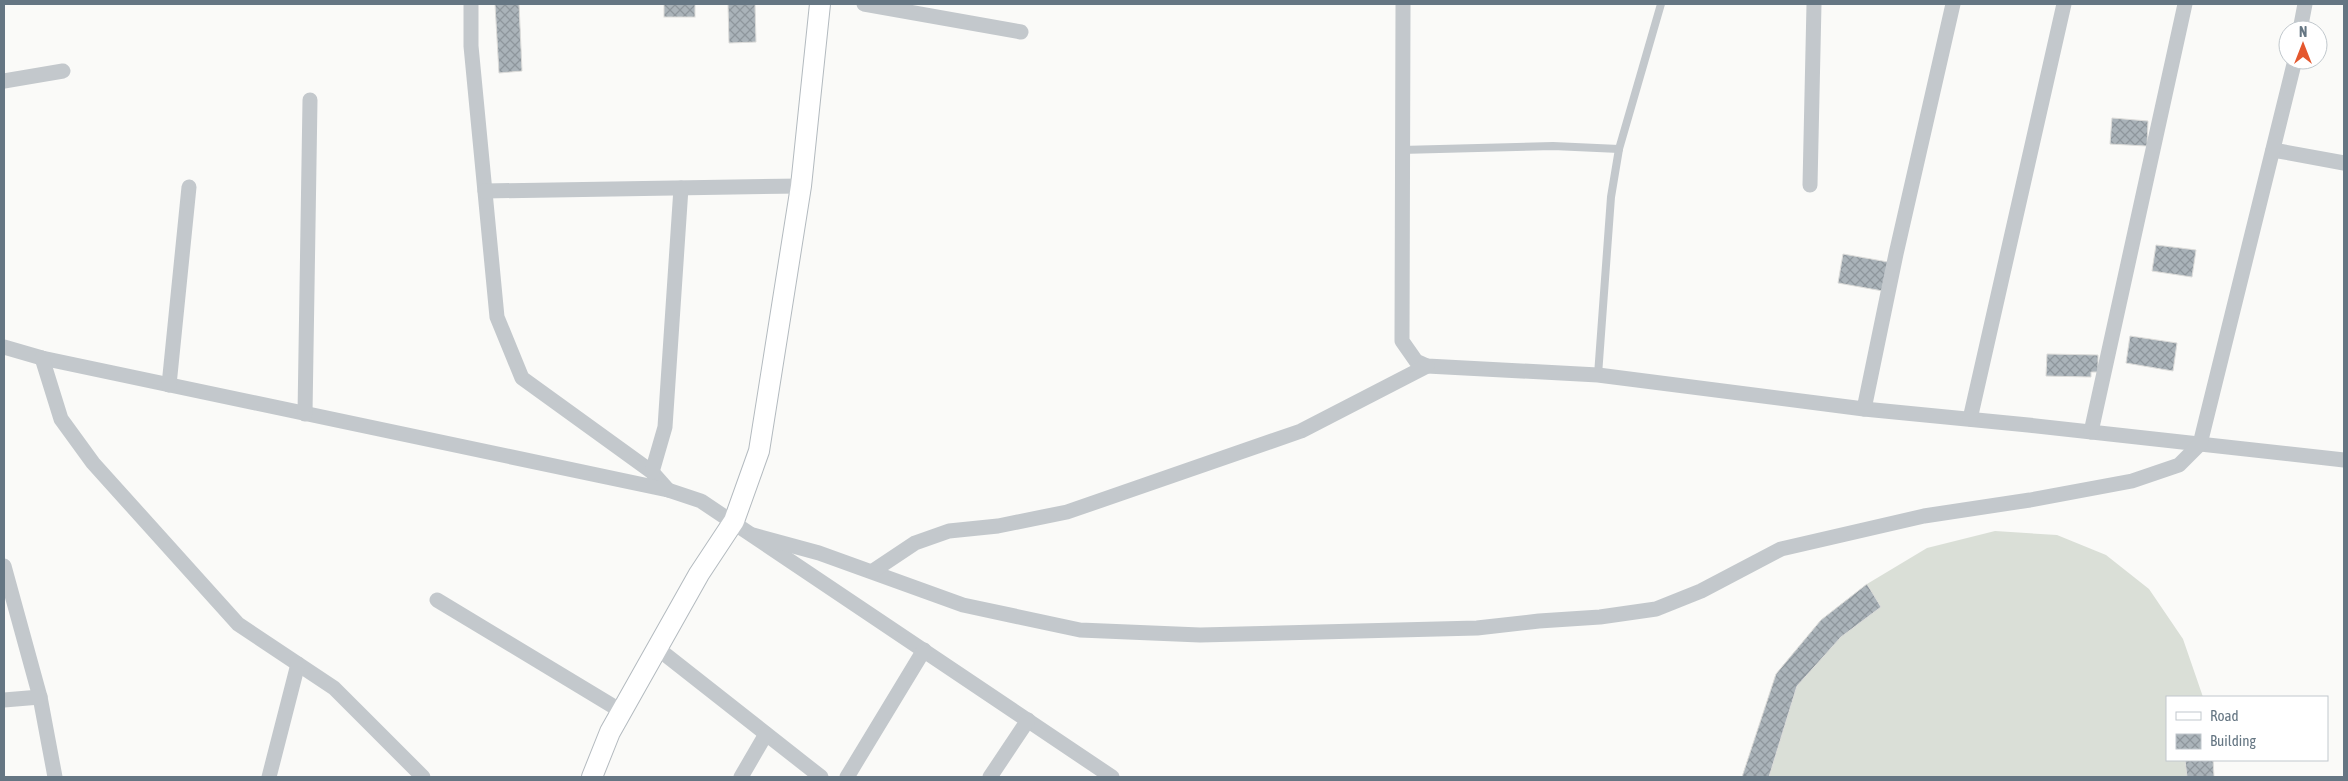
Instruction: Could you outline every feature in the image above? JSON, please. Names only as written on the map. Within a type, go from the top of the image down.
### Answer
[{"type":"street","points":[[471,4],[471,46],[497,317],[522,378],[652,472],[668,490]]},
{"type":"street","points":[[592,777],[610,732],[699,574],[734,521],[759,451],[801,186],[820,4]]},
{"type":"street","points":[[864,4],[1021,32]]},
{"type":"street","points":[[1403,4],[1402,341],[1416,361],[1427,366],[1598,375],[1864,409],[2344,460]]},
{"type":"street","points":[[1810,185],[1814,4]]},
{"type":"street","points":[[1864,409],[1896,254],[1953,4]]},
{"type":"street","points":[[1970,419],[2064,4]]},
{"type":"street","points":[[2091,432],[2185,4]]},
{"type":"street","points":[[2302,20],[2305,4]]},
{"type":"street","points":[[753,535],[819,553],[873,571],[963,605],[1080,630],[1200,635],[1428,630],[1477,628],[1600,617],[1656,609],[1701,591],[1781,550],[1924,516],[2030,500],[2132,481],[2179,465],[2200,444],[2293,70]]},
{"type":"street","points":[[4,81],[63,71]]},
{"type":"street","points":[[305,414],[310,100]]},
{"type":"street","points":[[2273,150],[2344,163]]},
{"type":"street","points":[[485,191],[801,186]]},
{"type":"street","points":[[169,385],[189,187]]},
{"type":"street","points":[[652,472],[665,427],[681,188]]},
{"type":"street","points":[[4,347],[42,358],[668,490],[700,501],[734,521],[1112,777]]},
{"type":"street","points":[[42,358],[61,419],[93,463],[238,624],[334,688],[424,777]]},
{"type":"street","points":[[873,571],[914,543],[949,531],[998,526],[1067,512],[1301,431],[1427,366]]},
{"type":"street","points":[[4,566],[40,697],[55,777]]},
{"type":"street","points":[[437,600],[622,711]]},
{"type":"street","points":[[657,648],[821,777]]},
{"type":"street","points":[[847,777],[924,650]]},
{"type":"street","points":[[269,777],[298,664]]},
{"type":"street","points":[[4,700],[40,697]]},
{"type":"street","points":[[990,777],[1028,720]]},
{"type":"street","points":[[741,777],[766,734]]},
{"type":"lane","points":[[1598,375],[1611,197],[1619,149],[1661,4]]},
{"type":"lane","points":[[1402,150],[1553,146],[1619,149]]},
{"type":"shaded area","points":[[1995,531],[2057,535],[2106,555],[2149,589],[2183,639],[2203,696],[2166,696],[2166,761],[2213,761],[2214,777],[1742,777],[1776,674],[1821,620],[1867,584],[1927,548]]},
{"type":"building","points":[[495,4],[519,4],[522,71],[499,73]]},
{"type":"building","points":[[664,4],[695,4],[695,17],[664,17]]},
{"type":"building","points":[[728,4],[755,4],[756,42],[729,43]]},
{"type":"building","points":[[2112,118],[2148,121],[2147,146],[2110,144]]},
{"type":"building","points":[[2156,245],[2196,250],[2192,277],[2152,271]]},
{"type":"building","points":[[1843,254],[1888,262],[1883,291],[1838,283]]},
{"type":"building","points":[[2130,336],[2177,343],[2173,371],[2126,363]]},
{"type":"building","points":[[2047,354],[2098,355],[2098,372],[2091,372],[2091,377],[2046,376]]},
{"type":"building","points":[[1867,584],[1881,607],[1841,637],[1797,686],[1769,777],[1742,777],[1776,674],[1821,620]]},
{"type":"building","points":[[2185,761],[2213,761],[2214,777],[2187,777]]}]
